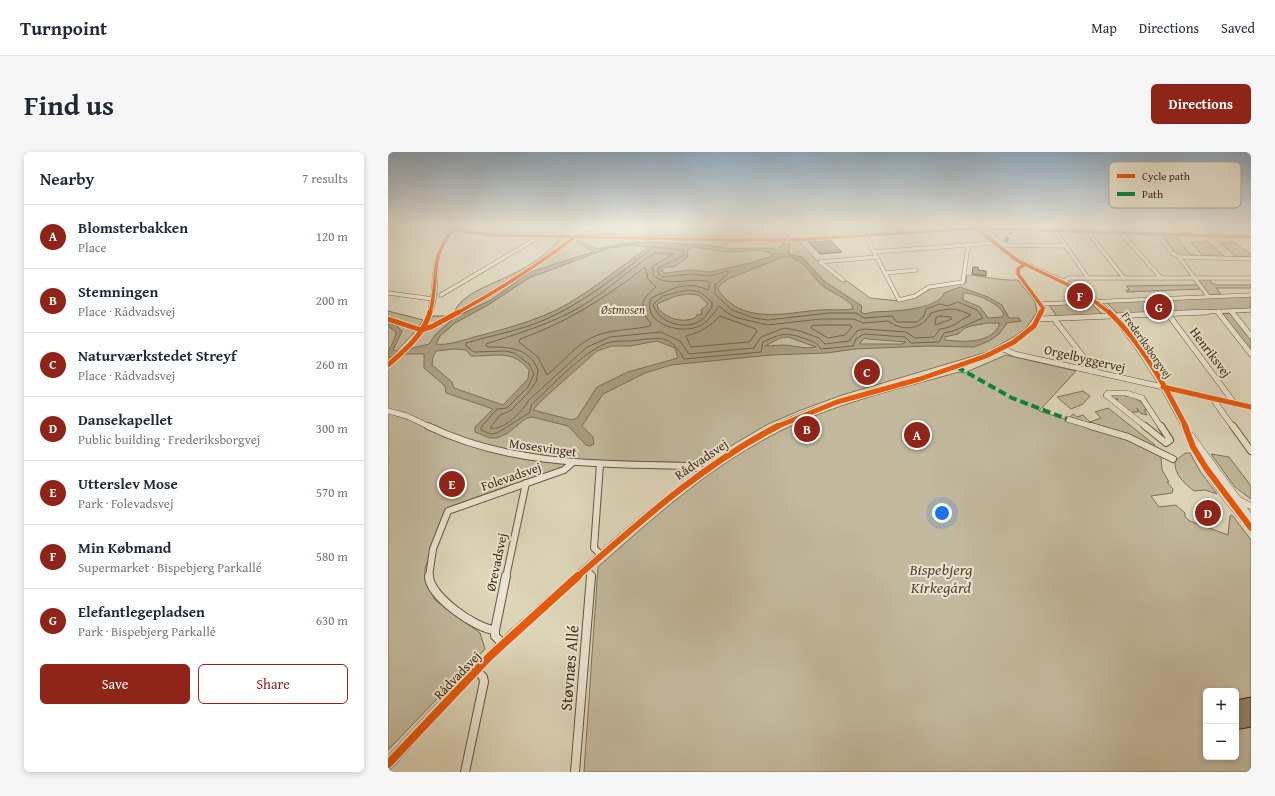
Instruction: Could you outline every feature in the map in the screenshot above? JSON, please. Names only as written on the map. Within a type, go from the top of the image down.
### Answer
[{"type":"street","points":[[388,364],[406,348],[421,330],[429,316],[433,299],[438,254]]},
{"type":"street","points":[[441,295],[509,254]]},
{"type":"street","points":[[875,254],[899,300],[915,296],[929,287],[940,284],[963,282],[967,254]]},
{"type":"street","name":"Frederiksborgvej","points":[[1013,254],[1025,264],[1085,291],[1114,316],[1139,350],[1163,387],[1187,431],[1193,446],[1215,482],[1251,528]]},
{"type":"street","points":[[1071,254],[1088,278]]},
{"type":"street","points":[[1105,254],[1124,278]]},
{"type":"street","points":[[1140,254],[1161,278]]},
{"type":"street","points":[[1174,254],[1179,257],[1208,296]]},
{"type":"street","points":[[843,280],[820,262],[877,257]]},
{"type":"street","points":[[1179,257],[1251,259]]},
{"type":"street","points":[[1025,264],[1018,269],[1018,274],[1041,304],[1043,311],[1039,319],[1251,310]]},
{"type":"street","points":[[884,273],[916,270]]},
{"type":"street","points":[[1064,281],[1069,278],[1251,278]]},
{"type":"street","points":[[388,293],[433,299]]},
{"type":"street","points":[[1041,304],[1251,295]]},
{"type":"street","points":[[1231,311],[1251,336]]},
{"type":"street","points":[[1218,312],[1251,354]]},
{"type":"street","name":"Henriksvej","points":[[1168,314],[1235,404]]},
{"type":"street","name":"Rådvadsvej","points":[[388,764],[476,670],[503,644],[649,512],[702,470],[745,444],[803,415],[837,402],[956,367],[1003,349],[1020,339],[1039,319]]},
{"type":"street","points":[[1054,319],[1089,364],[1091,371]]},
{"type":"street","name":"Orgelbyggervej","points":[[1003,349],[1015,354],[1163,387]]},
{"type":"street","points":[[1163,387],[1251,408]]},
{"type":"street","points":[[1157,451],[1160,446],[1166,443],[1170,440],[1142,398],[1126,393],[1108,393],[1106,395],[1110,399],[1166,443]]},
{"type":"street","points":[[1214,399],[1251,451]]},
{"type":"street","name":"Mosesvinget","points":[[388,410],[407,416],[450,437],[480,446],[536,458],[600,464],[692,466],[702,470]]},
{"type":"street","points":[[1067,418],[1128,436],[1173,459]]},
{"type":"street","name":"Frederiksborgvej","points":[[1187,431],[1236,499],[1249,510],[1251,519]]},
{"type":"street","name":"Folevadsvej","points":[[495,630],[484,630],[437,594],[430,586],[428,577],[429,565],[448,511],[564,470],[572,462]]},
{"type":"street","points":[[600,464],[594,548],[601,555]]},
{"type":"street","points":[[1215,482],[1230,499],[1249,510]]},
{"type":"street","name":"Ørevadsvej","points":[[495,630],[526,483]]},
{"type":"street","name":"Støvnæs Allé","points":[[575,772],[592,577],[586,568]]},
{"type":"street","points":[[495,630],[495,636],[503,644]]},
{"type":"street","points":[[465,772],[484,682],[483,677],[476,670]]},
{"type":"green space","points":[[811,254],[841,281],[847,281],[870,298],[900,301],[920,295],[932,288],[955,283],[966,283],[967,275],[1005,280],[1018,280],[1035,302],[1037,312],[1027,327],[1017,335],[987,352],[842,395],[801,410],[768,424],[702,463],[578,460],[564,467],[448,508],[425,568],[425,580],[435,600],[480,633],[485,649],[388,750],[388,368],[417,340],[433,316],[447,316],[455,311],[458,305],[471,294],[518,272],[544,255]]},
{"type":"green space","points":[[1177,254],[1190,254],[1202,257],[1182,257]]},
{"type":"green space","points":[[1201,254],[1222,254],[1224,256],[1203,256]]},
{"type":"green space","points":[[1233,254],[1251,254],[1251,257],[1235,256]]},
{"type":"green space","points":[[1197,278],[1209,279],[1212,283],[1217,285],[1251,285],[1251,288],[1216,288],[1221,294],[1209,295]]},
{"type":"green space","points":[[1198,285],[1200,289],[1127,292],[1126,290],[1130,290],[1126,286]]},
{"type":"green space","points":[[1251,296],[1251,309],[1119,315],[1106,302]]},
{"type":"green space","points":[[1091,303],[1104,316],[1058,318],[1049,305]]},
{"type":"green space","points":[[388,311],[423,320],[413,334],[388,360]]},
{"type":"green space","points":[[1222,313],[1231,313],[1251,338],[1251,352]]},
{"type":"green space","name":"Bispebjerg Kirkegård","points":[[1006,355],[1076,371],[1039,411],[1125,438],[1161,456],[1162,470],[1169,482],[1167,482],[1173,489],[1172,493],[1151,496],[1159,507],[1176,505],[1185,513],[1185,517],[1190,521],[1228,535],[1230,516],[1232,515],[1251,540],[1251,772],[584,772],[598,567],[701,480],[745,450],[769,437],[791,426],[838,407],[959,372],[964,373]]},
{"type":"green space","points":[[1083,391],[1090,396],[1083,404],[1071,409],[1057,397]]},
{"type":"green space","points":[[1111,395],[1124,395],[1127,397],[1127,395],[1137,399],[1144,405],[1146,410],[1144,410],[1147,415],[1140,413],[1137,408],[1138,412],[1130,412],[1116,400],[1118,399],[1115,399]]},
{"type":"green space","points":[[1108,408],[1155,445],[1153,446],[1070,417],[1073,414],[1077,417],[1083,415],[1090,422],[1101,418],[1095,412]]},
{"type":"green space","points":[[1185,453],[1190,453],[1200,471],[1217,494],[1205,490],[1194,491],[1180,478],[1176,470],[1175,461]]},
{"type":"green space","points":[[1211,454],[1229,457],[1251,486],[1251,499],[1235,487]]},
{"type":"water","name":"Østmosen","points":[[587,254],[593,254],[529,278],[488,305],[455,323],[440,336],[436,344],[455,342],[497,331],[553,311],[586,292],[639,254],[687,254],[687,258],[674,267],[666,267],[661,271],[665,273],[691,270],[710,272],[750,263],[774,254],[788,254],[802,257],[824,281],[862,306],[861,312],[867,314],[873,312],[923,307],[940,299],[944,293],[960,287],[988,297],[1002,305],[1009,318],[1019,318],[1021,321],[1007,323],[999,334],[989,341],[974,347],[928,346],[855,349],[827,353],[771,355],[671,365],[645,373],[603,394],[582,426],[593,437],[594,444],[590,446],[586,445],[568,426],[532,417],[525,419],[508,433],[497,438],[490,438],[475,432],[475,427],[493,409],[446,393],[445,386],[424,368],[424,354],[404,354],[409,349],[429,344],[435,335],[455,317],[491,300],[530,272]],"holes":[[[783,257],[790,257],[801,263],[819,283],[849,303],[853,309],[819,310],[778,314],[752,313],[740,309],[729,302],[719,291],[718,287],[728,279]],[[963,293],[968,293],[986,299],[997,306],[1004,314],[1002,317],[988,318],[980,307],[963,300]],[[688,294],[698,295],[708,304],[701,310],[702,314],[697,315],[695,318],[680,320],[671,318],[659,310],[657,305],[676,296]],[[999,323],[999,326],[995,332],[982,339],[967,341],[945,340],[945,337],[958,334],[965,328]],[[788,337],[816,347],[807,348],[785,345],[765,346],[780,338]],[[865,338],[906,342],[901,344],[859,344]],[[657,341],[675,348],[678,358],[628,372],[597,387],[577,418],[572,420],[533,410],[542,400],[597,351],[612,346],[630,346]],[[454,349],[466,350],[471,356],[509,356],[523,363],[529,370],[528,379],[503,405],[454,388],[452,382],[432,365],[433,357],[436,351]]]},
{"type":"water","points":[[388,322],[396,325],[402,331],[393,350],[397,351],[392,357],[388,357],[388,353],[396,332],[388,326]]},
{"type":"building","points":[[973,267],[978,267],[978,270],[986,271],[986,276],[972,274]]},
{"type":"building","points":[[1201,508],[1213,512],[1216,518],[1212,519],[1203,516],[1199,511]]},
{"type":"building","points":[[1251,697],[1251,727],[1239,729],[1239,699]]},
{"type":"waterway","points":[[394,353],[406,352]]},
{"type":"marked path","points":[[957,367],[1012,398],[1067,419]]},
{"type":"cycle path","points":[[388,365],[409,346],[426,323],[434,295],[438,254]]},
{"type":"cycle path","points":[[388,319],[421,330],[431,327],[501,289],[552,254]]},
{"type":"cycle path","points":[[1007,254],[1025,265],[1071,285],[1092,297],[1123,327],[1154,370],[1180,416],[1193,447],[1206,468],[1227,499],[1251,528]]},
{"type":"cycle path","points":[[388,764],[442,705],[519,628],[662,502],[708,467],[757,437],[803,414],[837,402],[954,368],[986,356],[1014,342],[1034,326],[1043,308],[1018,274],[1018,269],[1025,264]]},
{"type":"cycle path","points":[[1163,387],[1251,407]]},
{"type":"place","name":"Min Købmand","points":[[1080,296]]},
{"type":"place","name":"Elefantlegepladsen","points":[[1159,307]]},
{"type":"place","name":"Naturværkstedet Streyf","points":[[867,372]]},
{"type":"place","name":"Stemningen","points":[[807,429]]},
{"type":"place","name":"Blomsterbakken","points":[[917,435]]},
{"type":"place","name":"Utterslev Mose","points":[[452,484]]},
{"type":"place","name":"Dansekapellet","points":[[1208,513]]}]
